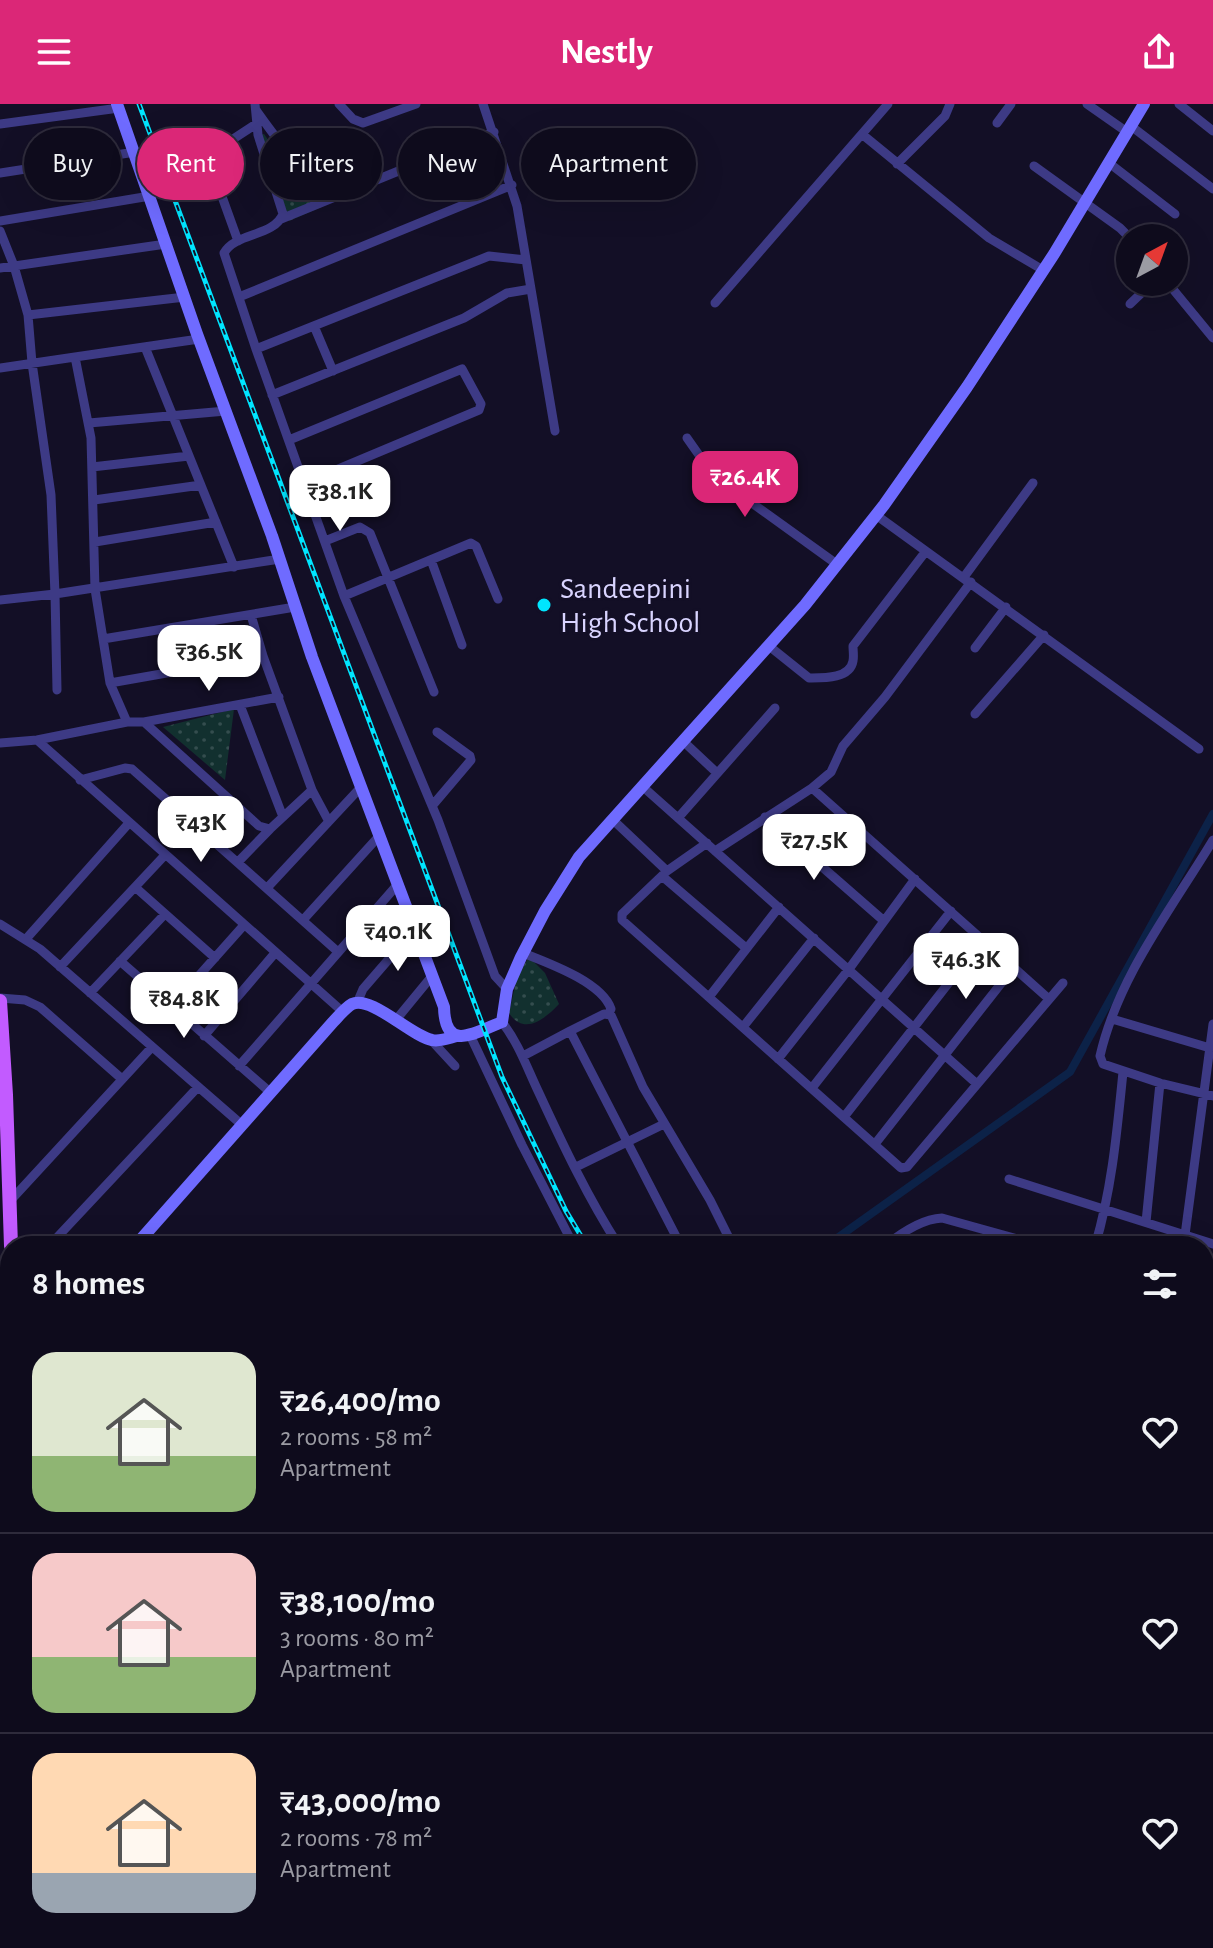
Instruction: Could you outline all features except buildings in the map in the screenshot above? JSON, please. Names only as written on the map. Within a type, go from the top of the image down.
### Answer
[{"type":"main road","points":[[0,1000],[4,1174],[11,1200],[11,1236]]},
{"type":"street","points":[[339,104],[353,119],[363,123],[416,104]]},
{"type":"street","points":[[483,104],[492,128]]},
{"type":"street","points":[[715,303],[888,104]]},
{"type":"street","points":[[897,164],[945,116],[950,104]]},
{"type":"street","points":[[997,123],[1011,104]]},
{"type":"street","points":[[1087,104],[1129,129],[1213,189]]},
{"type":"street","points":[[614,1236],[576,1167],[517,1042],[502,1022],[507,989],[523,953],[561,884],[612,819],[769,646],[876,515],[948,414],[1043,270],[1144,104]]},
{"type":"street","points":[[1179,104],[1213,131]]},
{"type":"street","points":[[0,124],[118,106],[137,158]]},
{"type":"street","points":[[254,106],[256,124],[283,210],[281,219]]},
{"type":"street","points":[[254,106],[271,128]]},
{"type":"street","points":[[238,241],[211,166],[224,145],[256,124]]},
{"type":"street","points":[[863,135],[996,243],[1043,270]]},
{"type":"street","points":[[0,173],[135,152]]},
{"type":"street","points":[[1109,163],[1175,214]]},
{"type":"street","points":[[505,164],[512,185],[555,431]]},
{"type":"street","points":[[1034,166],[1116,227]]},
{"type":"street","points":[[239,297],[512,185]]},
{"type":"street","points":[[0,221],[137,198]]},
{"type":"street","points":[[151,200],[295,607],[444,1007],[445,1025],[453,1035],[464,1036]]},
{"type":"street","points":[[328,200],[281,219],[230,245],[224,253],[344,596],[432,806],[495,976],[507,989]]},
{"type":"street","points":[[0,231],[28,315],[51,495],[57,690]]},
{"type":"street","points":[[0,268],[166,244]]},
{"type":"street","points":[[256,349],[489,256],[526,260]]},
{"type":"street","points":[[272,395],[464,318],[507,293],[531,289]]},
{"type":"street","points":[[1130,304],[1138,296]]},
{"type":"street","points":[[1178,296],[1213,338]]},
{"type":"street","points":[[28,315],[185,297]]},
{"type":"street","points":[[314,326],[333,371]]},
{"type":"street","points":[[0,368],[199,339]]},
{"type":"street","points":[[145,347],[234,567]]},
{"type":"street","points":[[75,357],[89,423],[95,589],[110,683],[127,722]]},
{"type":"street","points":[[289,440],[462,369],[481,404],[479,410],[305,483]]},
{"type":"street","points":[[89,423],[226,411]]},
{"type":"street","points":[[687,438],[713,475],[838,565]]},
{"type":"street","points":[[92,467],[189,456]]},
{"type":"street","points":[[1033,483],[885,697],[843,746],[831,772],[812,788],[765,817],[665,874],[621,917],[901,1168],[907,1167],[1063,983]]},
{"type":"street","points":[[94,500],[201,485]]},
{"type":"street","points":[[876,515],[1199,749]]},
{"type":"street","points":[[95,542],[216,522]]},
{"type":"street","points":[[325,541],[360,527],[366,529],[434,692]]},
{"type":"street","points":[[344,596],[474,544],[498,599]]},
{"type":"street","points":[[769,646],[809,678],[844,673],[853,662],[853,646],[926,551]]},
{"type":"street","points":[[0,600],[95,589],[280,559]]},
{"type":"street","points":[[431,560],[462,645]]},
{"type":"street","points":[[103,639],[295,607]]},
{"type":"street","points":[[975,648],[1006,607]]},
{"type":"street","points":[[251,615],[312,790],[328,820]]},
{"type":"street","points":[[975,714],[1044,635]]},
{"type":"street","points":[[110,683],[263,656]]},
{"type":"street","points":[[0,743],[37,740],[279,697]]},
{"type":"street","points":[[240,705],[283,817]]},
{"type":"street","points":[[678,818],[775,708]]},
{"type":"street","points":[[144,722],[259,826],[270,829]]},
{"type":"street","points":[[432,806],[471,760],[470,756],[437,732]]},
{"type":"street","points":[[37,740],[343,1012]]},
{"type":"street","points":[[684,742],[717,773]]},
{"type":"street","points":[[80,780],[125,768],[132,769],[337,951]]},
{"type":"street","points":[[642,786],[977,1084]]},
{"type":"street","points":[[267,888],[361,787]]},
{"type":"street","points":[[812,788],[1049,999]]},
{"type":"street","points":[[238,862],[312,790]]},
{"type":"street","points":[[765,817],[884,921]]},
{"type":"street","points":[[612,819],[665,874],[746,948]]},
{"type":"street","points":[[26,939],[129,823]]},
{"type":"street","points":[[303,920],[380,835]]},
{"type":"street","points":[[1209,1095],[1123,1072],[1100,1060],[1112,1019],[1141,957],[1213,840]]},
{"type":"street","points":[[60,967],[165,855]]},
{"type":"street","points":[[778,1059],[915,879]]},
{"type":"street","points":[[239,1066],[398,884]]},
{"type":"street","points":[[135,887],[215,958]]},
{"type":"street","points":[[709,997],[779,907]]},
{"type":"street","points":[[812,1088],[951,911]]},
{"type":"street","points":[[90,993],[165,914]]},
{"type":"street","points":[[0,924],[26,939],[60,967],[241,1124]]},
{"type":"street","points":[[171,1007],[244,925]]},
{"type":"street","points":[[357,1003],[363,989],[414,930]]},
{"type":"street","points":[[743,1027],[814,938]]},
{"type":"street","points":[[844,1117],[983,939]]},
{"type":"street","points":[[204,1036],[275,953]]},
{"type":"street","points":[[523,953],[586,983],[607,999],[611,1009],[609,1013],[643,1087],[728,1236]]},
{"type":"street","points":[[120,961],[271,1093]]},
{"type":"street","points":[[875,1144],[1014,967]]},
{"type":"street","points":[[395,1021],[432,976]]},
{"type":"street","points":[[0,1000],[25,1000],[40,1007],[122,1079]]},
{"type":"street","points":[[144,1236],[241,1124],[352,1004],[373,1006],[431,1040],[455,1066]]},
{"type":"street","points":[[523,1056],[609,1013]]},
{"type":"street","points":[[1112,1019],[1210,1048]]},
{"type":"street","points":[[431,1040],[464,1036],[502,1022]]},
{"type":"street","points":[[1185,1235],[1209,1095],[1213,1024]]},
{"type":"street","points":[[570,1031],[676,1236]]},
{"type":"street","points":[[464,1036],[569,1236]]},
{"type":"street","points":[[11,1200],[152,1047]]},
{"type":"street","points":[[1098,1236],[1106,1210],[1123,1072]]},
{"type":"street","points":[[1146,1222],[1160,1083]]},
{"type":"street","points":[[58,1236],[198,1087]]},
{"type":"street","points":[[576,1167],[664,1124]]},
{"type":"street","points":[[1009,1179],[1188,1236]]},
{"type":"street","points":[[899,1236],[908,1229],[942,1218],[1007,1236]]},
{"type":"green space","points":[[281,200],[333,202],[289,221]]},
{"type":"green space","points":[[234,709],[225,780],[163,727]]},
{"type":"green space","points":[[529,957],[545,973],[559,1004],[541,1020],[528,1024],[515,1020],[509,1013],[517,977]]},
{"type":"waterway","points":[[840,1236],[1070,1072],[1213,814]]},
{"type":"railway","points":[[139,104],[502,1077],[581,1236]]},
{"type":"place","name":"Sandeepini High School","points":[[544,605]]}]
